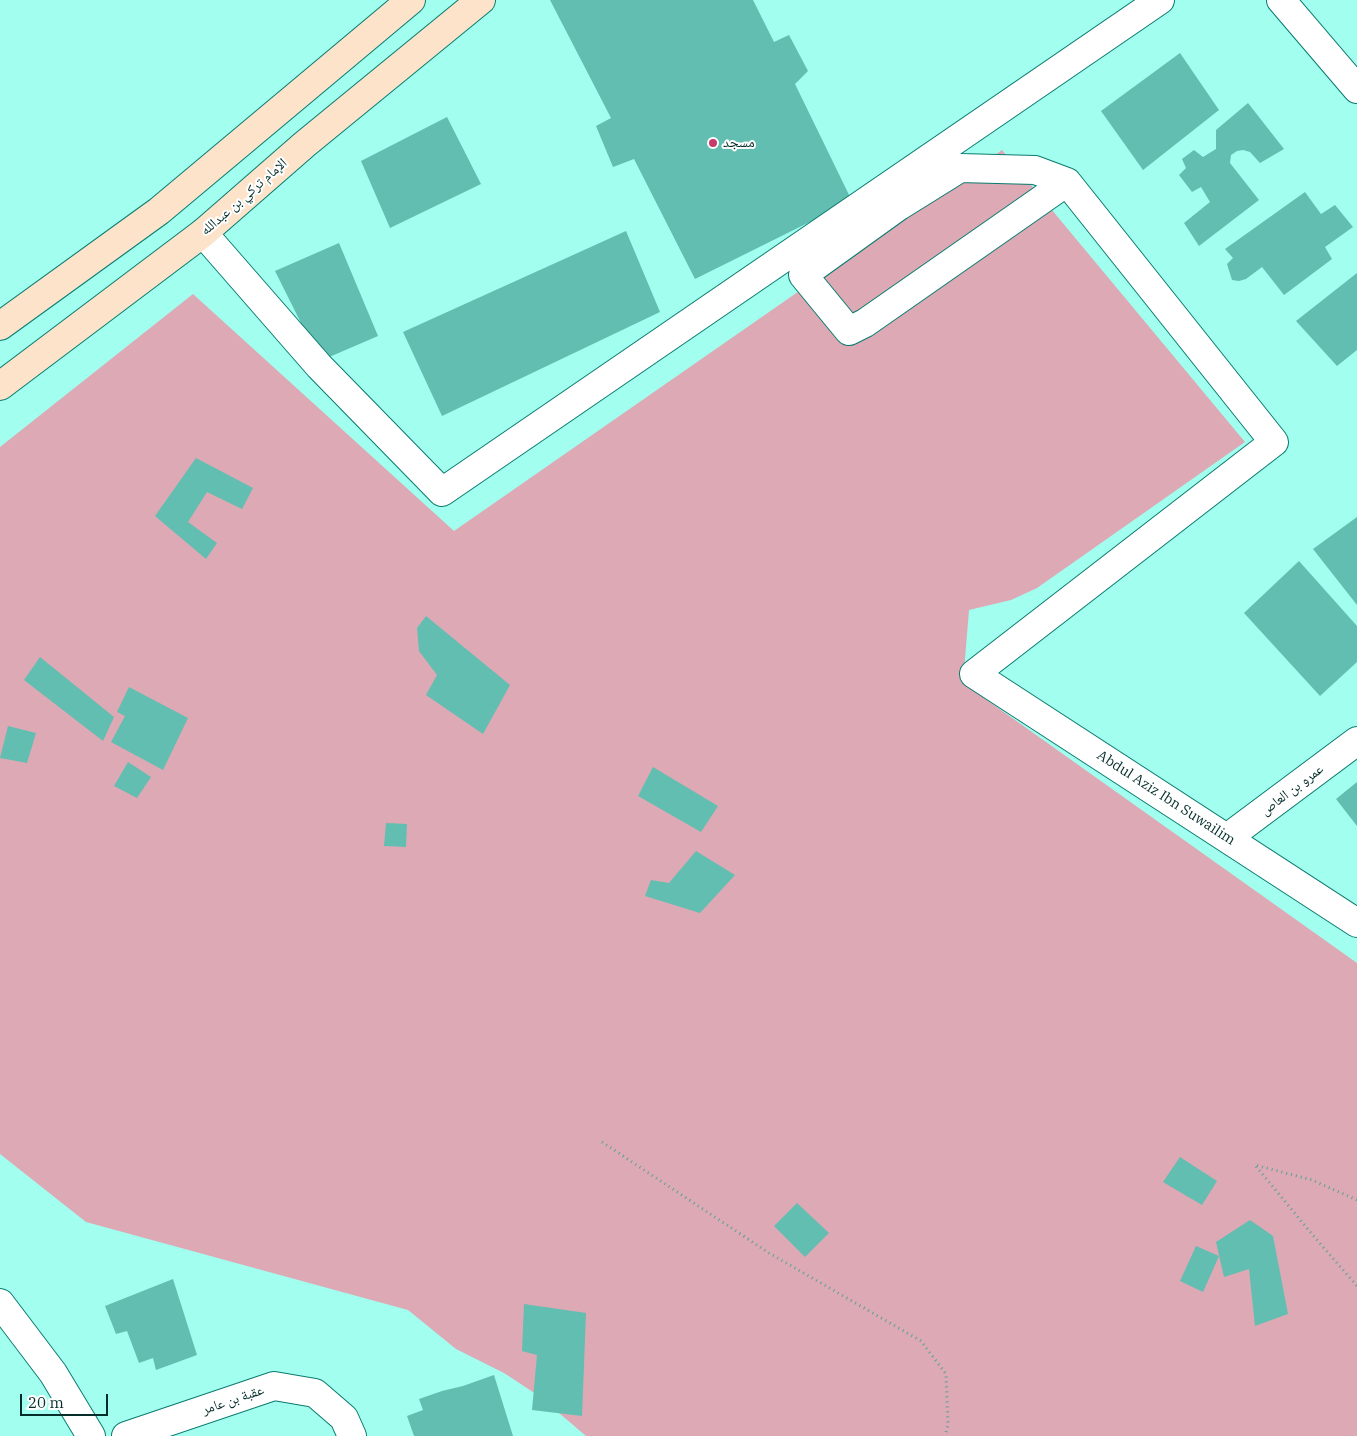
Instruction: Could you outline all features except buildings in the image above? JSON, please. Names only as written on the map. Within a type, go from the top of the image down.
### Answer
[{"type":"street","points":[[0,326],[159,211],[412,0]]},
{"type":"street","name":"الإمام تركي بن عبدالله","points":[[0,386],[203,233],[305,144],[481,0]]},
{"type":"street","points":[[203,233],[319,366],[442,492],[1160,0]]},
{"type":"street","points":[[1281,0],[1357,89]]},
{"type":"street","points":[[960,168],[1035,170],[1067,182],[865,323],[849,331],[803,275],[899,206],[960,168]]},
{"type":"street","name":"Abdul Aziz Ibn Suwailim","points":[[1067,182],[1274,442],[974,674],[1357,923]]},
{"type":"street","name":"عمرو بن العاص","points":[[1227,838],[1357,741]]},
{"type":"street","points":[[0,1303],[53,1373],[91,1436]]},
{"type":"street","name":"عقبة بن عامر","points":[[126,1436],[274,1386],[315,1393],[344,1418],[352,1436]]},
{"type":"path","points":[[602,1142],[769,1253],[921,1341],[946,1374],[948,1425],[945,1436]]},
{"type":"path","points":[[1357,1200],[1312,1180],[1255,1165],[1311,1234],[1357,1286]]},
{"type":"shaded area","points":[[1002,150],[1245,442],[1037,588],[1011,600],[969,610],[963,683],[1357,963],[1357,1436],[586,1436],[539,1396],[504,1373],[456,1349],[408,1310],[86,1222],[0,1154],[0,447],[193,294],[454,531]]},
{"type":"place","name":"مسجد","points":[[713,143]]}]
